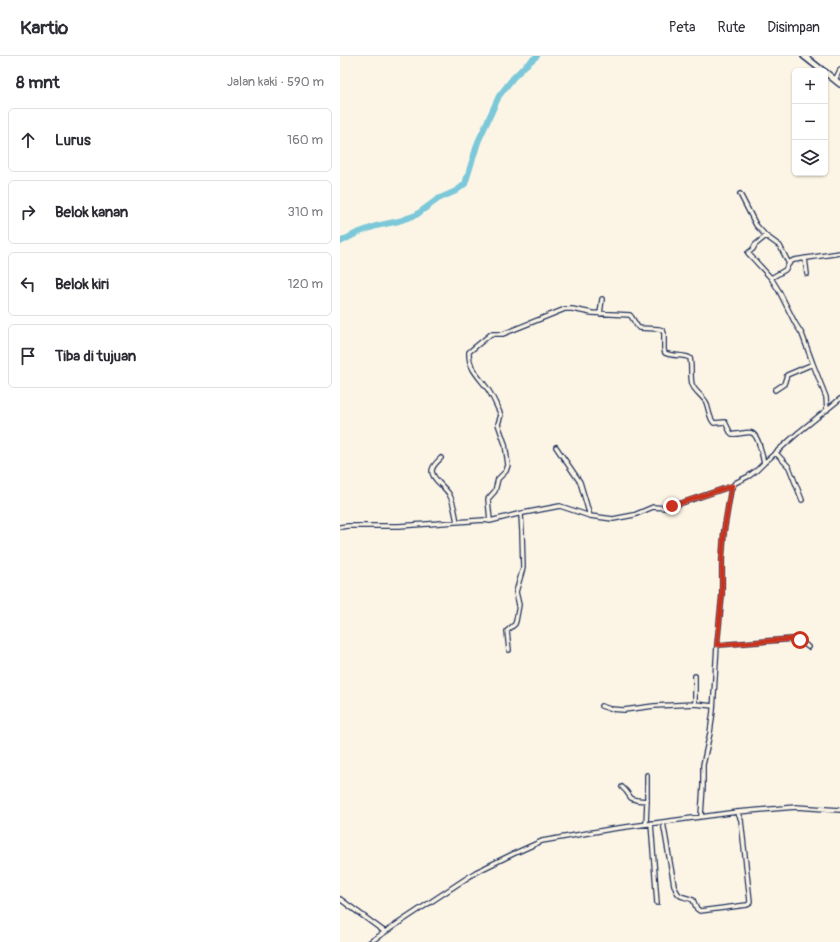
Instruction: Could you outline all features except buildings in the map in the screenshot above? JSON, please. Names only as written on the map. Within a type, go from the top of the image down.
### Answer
[{"type":"street","points":[[804,56],[819,68]]},
{"type":"street","points":[[835,80],[840,70]]},
{"type":"street","points":[[828,75],[840,84]]},
{"type":"street","points":[[740,194],[756,225],[766,236],[780,246],[789,264]]},
{"type":"street","points":[[766,236],[748,253],[771,278],[802,334],[826,397],[827,410]]},
{"type":"street","points":[[771,278],[786,270],[790,262],[794,260],[840,253]]},
{"type":"street","points":[[805,258],[807,274]]},
{"type":"street","points":[[600,314],[602,299]]},
{"type":"street","points":[[490,521],[488,499],[495,491],[498,479],[508,468],[508,461],[505,444],[498,424],[501,415],[490,392],[473,370],[469,352],[491,334],[503,334],[563,310],[570,309],[600,314],[630,315],[639,328],[662,330],[664,333],[665,353],[690,358],[692,384],[705,400],[714,423],[726,422],[732,434],[754,434],[758,440],[764,463]]},
{"type":"street","points":[[775,390],[784,384],[787,375],[813,364]]},
{"type":"street","points":[[340,527],[399,526],[484,520],[490,521],[560,506],[590,516],[613,519],[634,515],[653,507],[667,508],[732,486],[754,473],[776,452],[840,399]]},
{"type":"street","points":[[556,447],[580,482],[590,516]]},
{"type":"street","points":[[776,452],[789,467],[802,500]]},
{"type":"street","points":[[441,458],[432,469],[432,473],[450,495],[457,522]]},
{"type":"street","points":[[701,816],[703,765],[710,733],[722,600],[724,531],[732,486]]},
{"type":"street","points":[[510,650],[507,631],[515,624],[516,621],[519,605],[516,592],[523,568],[521,514]]},
{"type":"street","points":[[717,645],[793,639],[800,640],[808,647]]},
{"type":"street","points":[[695,676],[695,704]]},
{"type":"street","points":[[601,706],[610,709],[624,710],[654,706],[695,704],[713,706]]},
{"type":"street","points":[[646,824],[647,775]]},
{"type":"street","points":[[622,787],[631,798],[647,801]]},
{"type":"street","points":[[370,942],[476,872],[539,842],[651,823],[736,812],[796,807],[840,810]]},
{"type":"street","points":[[662,822],[674,885],[679,895],[693,900],[696,908],[700,911],[747,905],[750,901],[747,863],[741,820],[736,812]]},
{"type":"street","points":[[651,823],[657,902]]},
{"type":"street","points":[[340,899],[385,932]]},
{"type":"waterway","points":[[340,242],[357,233],[376,226],[399,221],[416,215],[438,199],[456,191],[465,184],[478,142],[499,96],[513,78],[537,56]]},
{"type":"route","points":[[672,506],[732,486],[724,531],[722,595],[717,645],[793,639],[800,640]]}]
